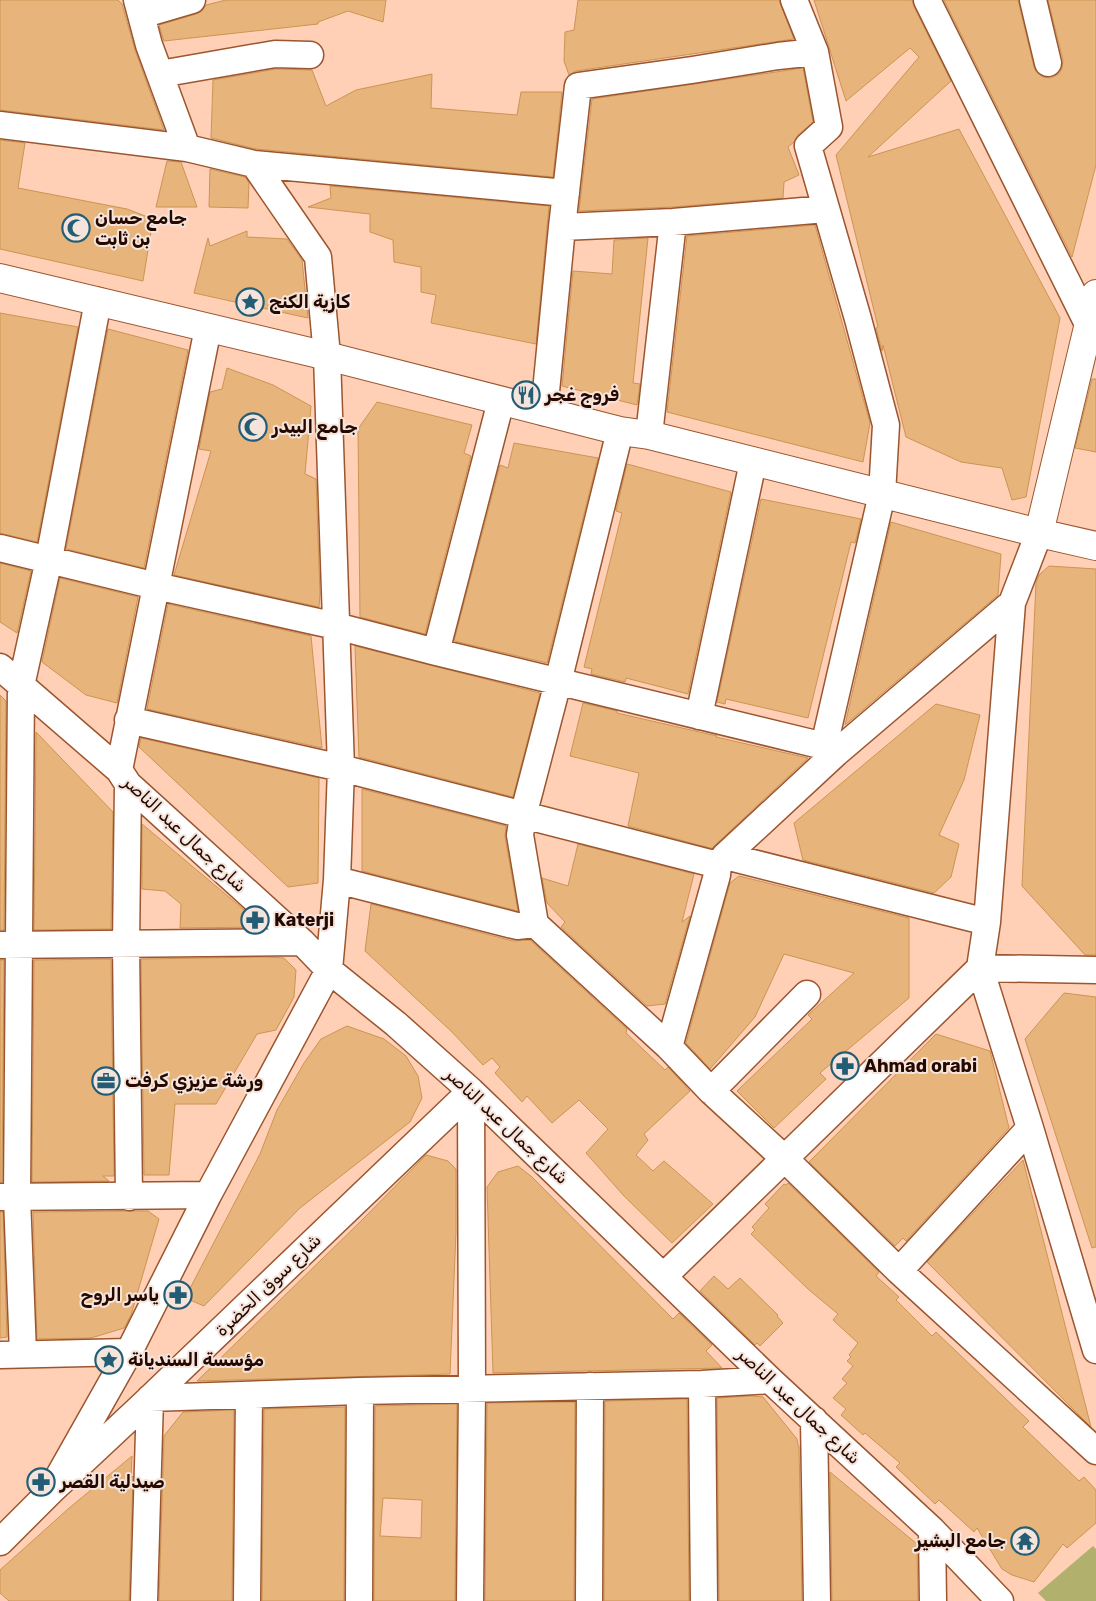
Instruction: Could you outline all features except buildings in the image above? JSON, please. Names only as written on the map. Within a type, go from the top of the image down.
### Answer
[{"type":"main road","points":[[0,278],[327,356],[544,412],[649,435],[1096,546]]},
{"type":"main road","points":[[1039,533],[1096,294]]},
{"type":"street","points":[[187,148],[149,45],[139,8],[192,0]]},
{"type":"street","points":[[794,0],[815,52],[829,127],[808,146],[886,425],[882,494],[830,750]]},
{"type":"street","points":[[928,0],[1089,326]]},
{"type":"street","points":[[1033,0],[1048,64]]},
{"type":"street","points":[[544,412],[578,86],[815,52]]},
{"type":"street","points":[[160,74],[275,54],[310,55]]},
{"type":"street","points":[[0,125],[187,148],[254,164],[566,193]]},
{"type":"street","points":[[50,1492],[129,1352],[208,1195],[330,970],[337,880],[341,768],[327,356],[318,257],[254,164]]},
{"type":"street","points":[[562,227],[673,222],[826,209]]},
{"type":"street","points":[[649,435],[673,222]]},
{"type":"street","points":[[98,302],[49,559],[21,686],[9,945],[9,1197],[12,1355],[129,1352]]},
{"type":"street","points":[[129,1197],[124,777],[128,720],[208,328]]},
{"type":"street","points":[[436,652],[501,401]]},
{"type":"street","points":[[620,430],[523,816],[520,835],[535,924],[669,1047],[711,1091],[785,1160],[898,1271],[1096,1451]]},
{"type":"street","points":[[699,716],[753,462]]},
{"type":"street","points":[[1039,533],[1012,604],[987,922],[980,968],[1096,1350]]},
{"type":"street","points":[[0,548],[156,586],[336,626],[830,750]]},
{"type":"street","points":[[669,1047],[722,861],[830,750],[1012,604]]},
{"type":"street","name":"شارع جمال عبد الناصر","points":[[0,667],[124,777],[330,970],[396,1024],[471,1091],[770,1380],[932,1530],[1000,1601]]},
{"type":"street","points":[[128,720],[341,768],[523,816],[987,922]]},
{"type":"street","points":[[337,880],[517,926],[535,924]]},
{"type":"street","points":[[9,945],[302,942]]},
{"type":"street","points":[[664,1276],[980,968],[1096,970]]},
{"type":"street","points":[[711,1091],[807,994]]},
{"type":"street","points":[[470,1601],[472,1388],[471,1091]]},
{"type":"street","name":"شارع سوق الخضرة","points":[[0,1542],[50,1492],[471,1091]]},
{"type":"street","points":[[898,1271],[1030,1128]]},
{"type":"street","points":[[9,1197],[208,1195]]},
{"type":"street","points":[[144,1601],[150,1398],[472,1388],[702,1384],[770,1380]]},
{"type":"street","points":[[702,1384],[704,1601]]},
{"type":"street","points":[[589,1601],[590,1386]]},
{"type":"street","points":[[359,1601],[360,1391]]},
{"type":"street","points":[[247,1601],[249,1394]]},
{"type":"street","points":[[814,1420],[816,1601]]},
{"type":"street","points":[[932,1530],[933,1601]]},
{"type":"shaded area","points":[[1093,1546],[1096,1549],[1096,1601],[1046,1601],[1038,1593]]},
{"type":"place","name":"جامع حسان بن ثابت","points":[[76,228]]},
{"type":"place","name":"كازية الكنج","points":[[250,302]]},
{"type":"place","name":"فروج غجر","points":[[526,395]]},
{"type":"place","name":"جامع البيدر","points":[[253,427]]},
{"type":"place","name":"Katerji","points":[[255,920]]},
{"type":"place","name":"Ahmad orabi","points":[[845,1066]]},
{"type":"place","name":"ورشة عزيزي كرفت","points":[[106,1081]]},
{"type":"place","name":"ياسر الروح","points":[[178,1295]]},
{"type":"place","name":"مؤسسة السنديانة","points":[[109,1360]]},
{"type":"place","name":"صيدلية القصر","points":[[41,1482]]},
{"type":"place","name":"جامع البشير","points":[[1025,1541]]}]
